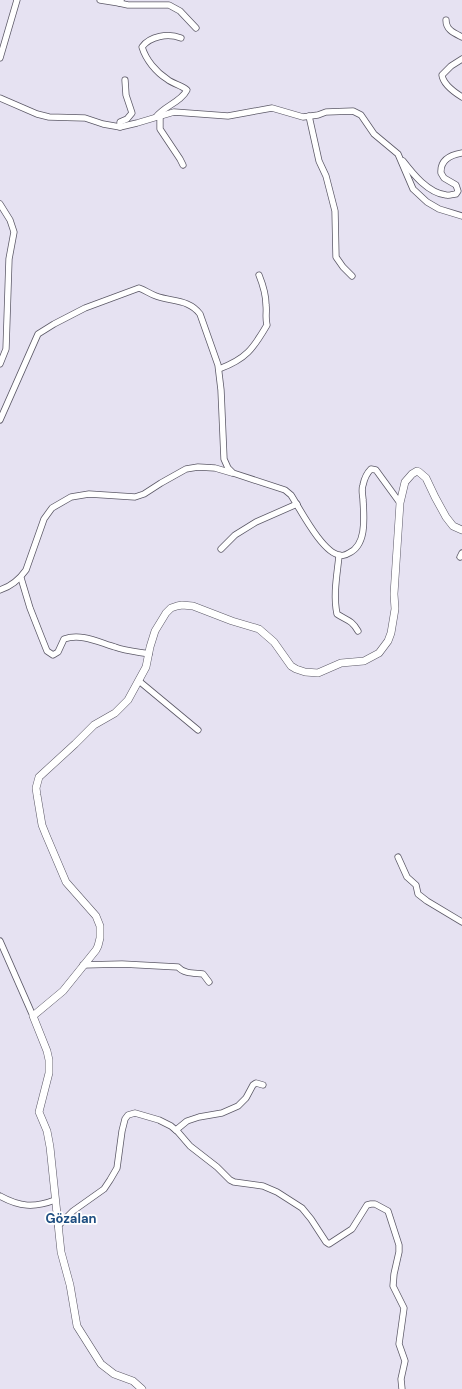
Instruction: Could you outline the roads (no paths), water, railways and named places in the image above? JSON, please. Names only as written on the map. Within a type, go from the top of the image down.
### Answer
[{"type":"street","points":[[0,58],[16,0]]},
{"type":"street","points":[[100,0],[120,1],[128,5],[169,5],[180,11],[196,28]]},
{"type":"street","points":[[446,20],[446,25],[449,30],[462,37]]},
{"type":"street","points":[[181,38],[175,36],[155,37],[150,39],[142,47],[156,70],[168,80],[187,90],[173,103],[161,111],[158,116],[160,129],[180,158],[183,165]]},
{"type":"street","points":[[462,59],[451,66],[442,75],[442,78],[445,83],[462,97]]},
{"type":"street","points":[[120,127],[120,122],[130,117],[132,113],[126,95],[125,80]]},
{"type":"street","points":[[0,98],[37,114],[49,117],[85,118],[103,124],[120,127],[174,112],[228,116],[272,108],[303,117],[318,115],[326,112],[353,111],[360,115],[374,134],[398,154],[414,175],[428,187],[447,196],[456,194],[458,190],[456,185],[444,178],[440,173],[443,161],[451,156],[462,153]]},
{"type":"street","points":[[309,116],[320,161],[326,176],[335,211],[336,257],[352,276]]},
{"type":"street","points":[[398,154],[413,189],[427,202],[439,209],[462,216]]},
{"type":"street","points":[[0,204],[10,220],[14,232],[9,259],[6,348],[0,364]]},
{"type":"street","points":[[219,369],[244,357],[255,345],[267,325],[265,316],[266,304],[264,289],[259,275]]},
{"type":"street","points":[[0,420],[38,334],[85,308],[139,288],[155,296],[187,303],[195,308],[200,314],[219,369],[224,459],[228,468],[233,473]]},
{"type":"street","points":[[0,590],[11,586],[21,578],[26,570],[44,518],[52,508],[71,497],[89,494],[135,497],[144,494],[186,469],[198,467],[215,468],[285,490],[291,495],[322,544],[339,556],[353,552],[358,546],[362,537],[364,517],[362,486],[371,469],[376,470],[400,503]]},
{"type":"street","points":[[33,1016],[63,991],[98,946],[100,938],[99,922],[96,916],[69,886],[62,874],[42,826],[37,795],[37,784],[39,777],[94,725],[124,706],[132,695],[146,667],[155,631],[161,619],[171,608],[182,605],[193,606],[232,621],[259,629],[274,642],[291,666],[299,670],[312,673],[341,663],[364,661],[379,653],[388,641],[392,628],[395,609],[394,594],[400,503],[405,482],[412,474],[417,471],[423,474],[429,482],[434,497],[448,520],[454,526],[462,530]]},
{"type":"street","points":[[221,549],[235,535],[251,525],[278,511],[297,504]]},
{"type":"street","points":[[339,556],[335,607],[337,614],[350,620],[358,631]]},
{"type":"street","points":[[21,578],[30,608],[47,651],[53,655],[58,652],[64,639],[71,636],[149,654]]},
{"type":"street","points":[[139,681],[198,730]]},
{"type":"street","points":[[398,857],[407,877],[416,884],[418,894],[426,902],[462,922]]},
{"type":"street","points":[[0,941],[33,1016],[49,1060],[49,1073],[38,1112],[49,1139],[58,1226],[77,1326],[101,1364],[114,1374],[133,1382],[142,1389]]},
{"type":"street","points":[[84,965],[122,964],[178,967],[186,972],[203,974],[209,982]]},
{"type":"street","points":[[176,1130],[187,1121],[230,1110],[246,1098],[253,1085],[263,1085]]},
{"type":"street","points":[[58,1226],[74,1211],[104,1189],[117,1168],[125,1119],[128,1115],[135,1113],[171,1126],[190,1146],[217,1166],[230,1180],[234,1182],[272,1188],[302,1208],[326,1242],[329,1244],[352,1229],[368,1206],[375,1204],[388,1211],[400,1249],[394,1270],[393,1282],[404,1308],[399,1344],[405,1361],[401,1379],[402,1389]]},
{"type":"street","points":[[0,1196],[10,1201],[28,1206],[41,1205],[55,1200]]},
{"type":"district","name":"Gözalan","points":[[71,1218]]}]
